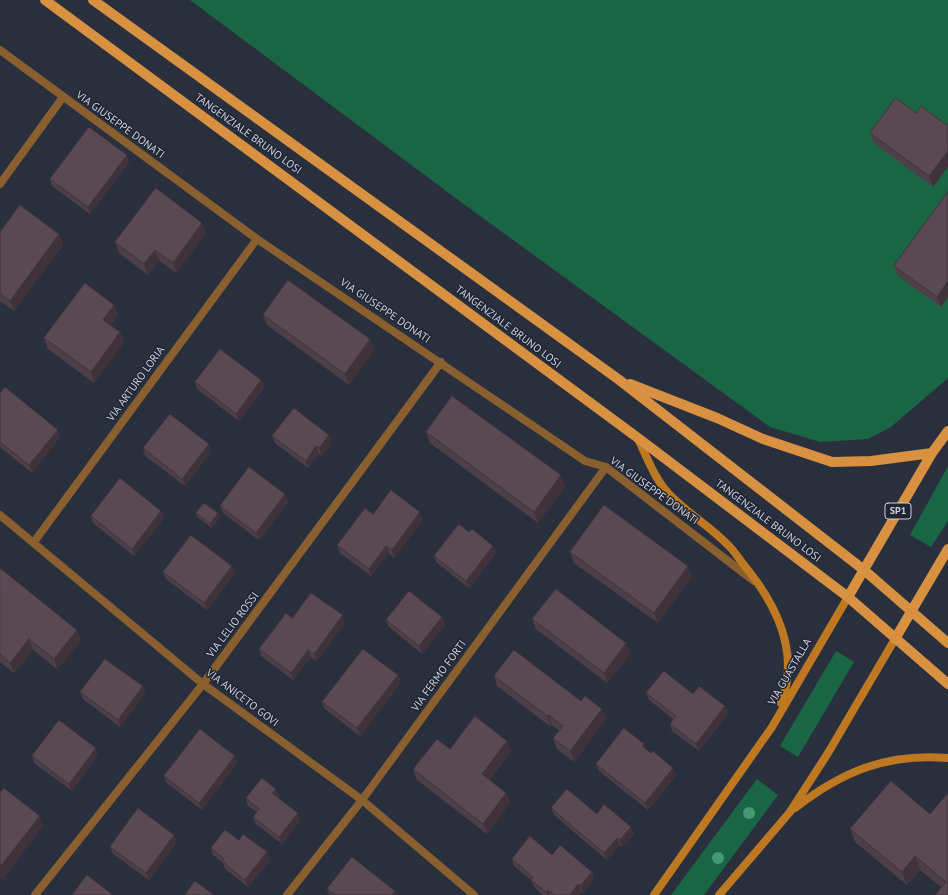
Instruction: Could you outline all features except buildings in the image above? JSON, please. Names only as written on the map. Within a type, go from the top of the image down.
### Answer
[{"type":"main road","name":"TANGENZIALE BRUNO LOSI","points":[[45,0],[638,438],[848,597],[948,684]]},
{"type":"main road","name":"TANGENZIALE BRUNO LOSI","points":[[93,0],[618,379],[864,570],[948,643]]},
{"type":"main road","points":[[618,379],[763,438],[832,462],[871,460],[932,453]]},
{"type":"main road","name":"VIA GUASTALLA","points":[[848,597],[932,453],[948,430]]},
{"type":"main road","points":[[896,639],[948,549]]},
{"type":"street","name":"VIA GIUSEPPE DONATI","points":[[0,50],[257,239],[441,362],[585,461],[606,467],[760,585]]},
{"type":"street","points":[[0,184],[64,97]]},
{"type":"street","name":"VIA ARTURO LORIA","points":[[34,542],[257,239]]},
{"type":"street","name":"VIA LELIO ROSSI","points":[[35,895],[203,684],[441,362]]},
{"type":"street","points":[[638,438],[657,477],[668,494],[729,546],[760,585],[774,610],[784,634],[789,666],[785,693],[772,727]]},
{"type":"street","name":"VIA FERMO FORTI","points":[[287,895],[362,800],[606,467]]},
{"type":"street","name":"VIA ANICETO GOVI","points":[[0,515],[203,684],[362,800],[474,895]]},
{"type":"street","name":"VIA GUASTALLA","points":[[654,895],[772,727],[848,597]]},
{"type":"street","points":[[719,895],[790,812],[828,753],[896,639]]},
{"type":"street","points":[[790,812],[818,791],[845,776],[883,761],[926,756],[948,758]]},
{"type":"green space","points":[[190,0],[948,0],[948,378],[891,427],[868,439],[820,442],[770,427],[465,205]]},
{"type":"green space","points":[[948,466],[948,521],[931,547],[910,535]]},
{"type":"green space","points":[[836,651],[854,662],[798,757],[780,746]]},
{"type":"green space","points":[[757,779],[778,795],[704,895],[671,895]]}]
